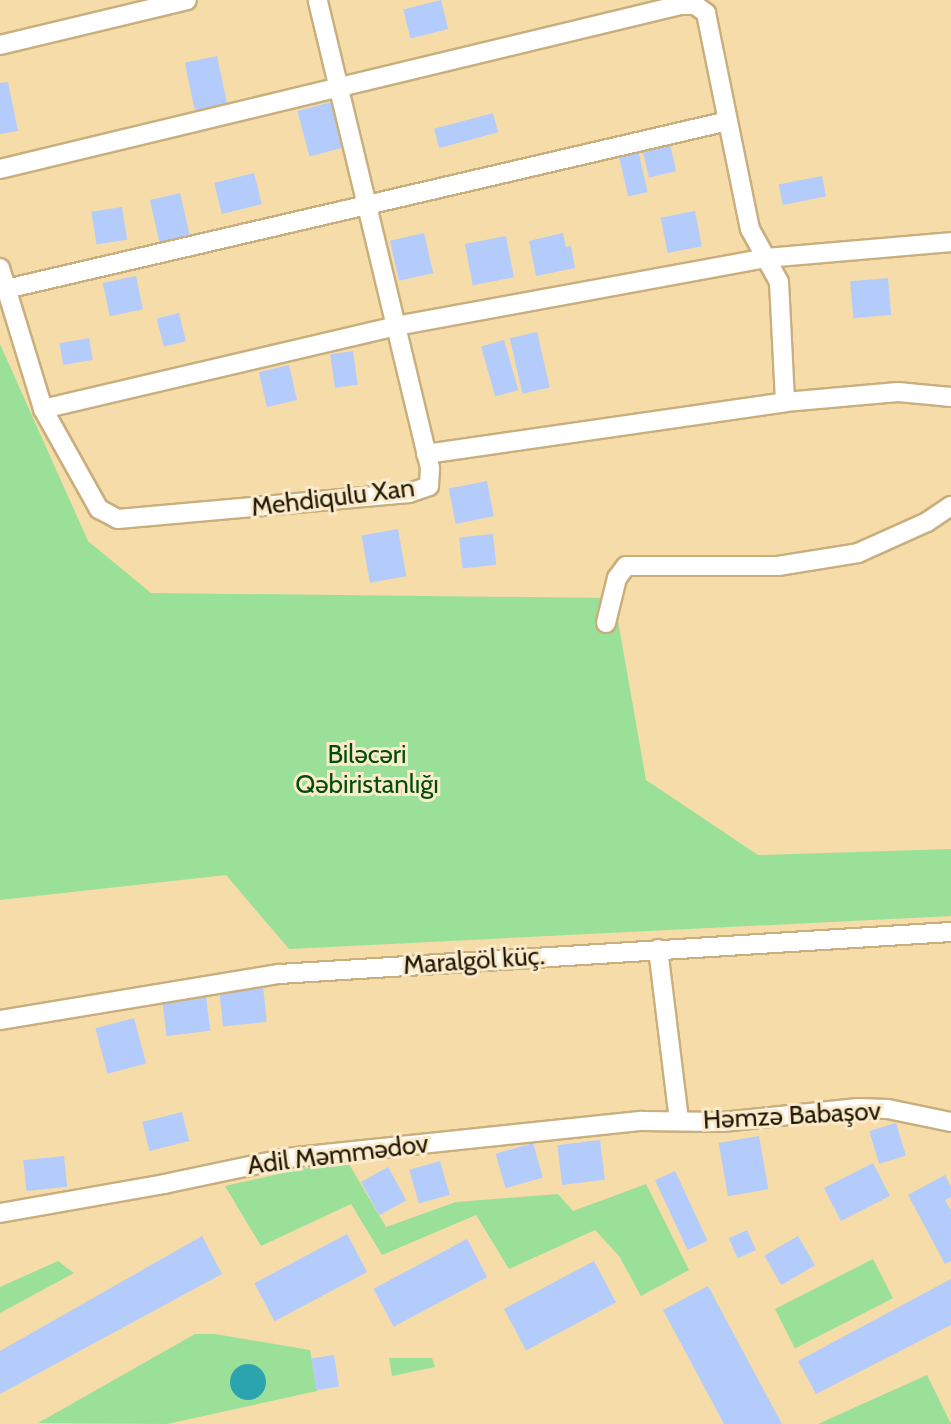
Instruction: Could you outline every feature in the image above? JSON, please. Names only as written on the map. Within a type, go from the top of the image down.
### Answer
[{"type":"street","points":[[0,45],[187,0]]},
{"type":"street","name":"Mehdiqulu Xan","points":[[0,268],[43,409],[99,509],[118,519],[409,493],[429,486],[426,454],[318,0]]},
{"type":"street","points":[[0,169],[680,2],[695,5],[706,13],[750,229],[779,282],[785,402]]},
{"type":"street","points":[[6,289],[728,121]]},
{"type":"street","points":[[43,409],[396,326],[766,258],[951,242]]},
{"type":"street","points":[[426,454],[785,402],[898,392],[951,397]]},
{"type":"street","points":[[606,623],[617,578],[626,566],[778,566],[858,553],[927,522],[951,506]]},
{"type":"street","name":"Maralgöl küç.","points":[[0,1020],[279,974],[951,932]]},
{"type":"street","points":[[658,949],[679,1121]]},
{"type":"street","name":"Həmzə Babaşov","points":[[679,1121],[722,1122],[858,1108],[888,1109],[951,1122]]},
{"type":"street","name":"Adil Məmmədov","points":[[0,1213],[287,1158],[642,1121],[679,1121]]},
{"type":"green space","name":"Biləcəri Qəbiristanlığı","points":[[0,344],[88,541],[151,593],[614,598],[646,780],[758,855],[951,849],[951,916],[289,949],[226,875],[0,900]]},
{"type":"green space","points":[[346,1159],[386,1227],[456,1202],[558,1194],[573,1211],[646,1184],[689,1270],[641,1296],[619,1256],[595,1230],[509,1269],[476,1215],[382,1255],[351,1204],[261,1246],[225,1186]]},
{"type":"green space","points":[[873,1259],[893,1298],[795,1348],[775,1309]]},
{"type":"green space","points":[[58,1261],[74,1273],[0,1313],[0,1287]]},
{"type":"green space","points":[[195,1334],[215,1334],[310,1350],[317,1391],[167,1424],[38,1423]]},
{"type":"green space","points":[[389,1358],[432,1358],[435,1367],[392,1376]]},
{"type":"green space","points":[[927,1375],[951,1424],[818,1424]]},
{"type":"water","points":[[248,1364],[261,1369],[266,1382],[261,1395],[248,1400],[235,1395],[230,1382],[235,1369]]},
{"type":"building","points":[[441,0],[448,29],[410,39],[403,9]]},
{"type":"building","points":[[217,56],[228,108],[196,115],[185,63]]},
{"type":"building","points":[[8,82],[18,131],[0,134],[0,83]]},
{"type":"building","points":[[335,101],[347,146],[309,156],[297,111]]},
{"type":"building","points":[[493,113],[498,132],[439,148],[434,129]]},
{"type":"building","points":[[669,140],[676,171],[649,177],[642,146]]},
{"type":"building","points":[[638,150],[648,192],[628,196],[619,154]]},
{"type":"building","points":[[254,173],[262,204],[222,214],[214,183]]},
{"type":"building","points":[[822,176],[826,197],[783,205],[779,184]]},
{"type":"building","points":[[180,193],[190,238],[160,245],[150,200]]},
{"type":"building","points":[[122,207],[127,240],[97,244],[91,212]]},
{"type":"building","points":[[695,211],[702,246],[668,253],[661,218]]},
{"type":"building","points":[[424,233],[433,273],[399,281],[390,241]]},
{"type":"building","points":[[563,233],[566,247],[571,246],[575,268],[536,276],[529,241]]},
{"type":"building","points":[[506,236],[514,277],[473,285],[465,244]]},
{"type":"building","points":[[136,276],[143,309],[110,316],[103,283]]},
{"type":"building","points":[[888,278],[891,315],[853,318],[850,281]]},
{"type":"building","points":[[179,313],[186,341],[164,347],[157,319]]},
{"type":"building","points":[[537,332],[550,388],[523,394],[510,338]]},
{"type":"building","points":[[89,338],[93,360],[63,365],[59,343]]},
{"type":"building","points":[[504,340],[518,390],[495,397],[481,347]]},
{"type":"building","points":[[353,351],[358,385],[335,388],[330,354]]},
{"type":"building","points":[[289,365],[297,400],[267,407],[259,372]]},
{"type":"building","points":[[487,481],[494,516],[456,524],[449,488]]},
{"type":"building","points":[[398,529],[406,576],[370,583],[362,535]]},
{"type":"building","points":[[493,534],[496,565],[462,568],[459,538]]},
{"type":"building","points":[[263,986],[267,1022],[223,1026],[219,991]]},
{"type":"building","points":[[206,996],[210,1031],[167,1036],[162,1001]]},
{"type":"building","points":[[134,1018],[146,1063],[108,1074],[95,1028]]},
{"type":"building","points":[[182,1112],[189,1141],[149,1151],[142,1122]]},
{"type":"building","points":[[896,1123],[906,1156],[879,1164],[869,1131]]},
{"type":"building","points":[[759,1136],[768,1189],[728,1196],[719,1143]]},
{"type":"building","points":[[600,1140],[605,1180],[562,1185],[557,1145]]},
{"type":"building","points":[[533,1143],[543,1178],[505,1188],[496,1154]]},
{"type":"building","points":[[64,1156],[67,1187],[26,1191],[23,1160]]},
{"type":"building","points":[[440,1161],[450,1195],[419,1203],[409,1170]]},
{"type":"building","points":[[873,1163],[890,1196],[841,1221],[824,1188]]},
{"type":"building","points":[[388,1167],[406,1200],[379,1215],[361,1182]]},
{"type":"building","points":[[675,1171],[708,1241],[688,1250],[655,1180]]},
{"type":"building","points":[[945,1175],[951,1187],[951,1197],[945,1200],[951,1210],[951,1261],[945,1264],[908,1195]]},
{"type":"building","points":[[747,1230],[756,1250],[738,1258],[729,1238]]},
{"type":"building","points":[[347,1234],[367,1272],[274,1321],[254,1283]]},
{"type":"building","points":[[202,1236],[222,1274],[0,1394],[0,1351]]},
{"type":"building","points":[[798,1236],[815,1265],[781,1285],[764,1256]]},
{"type":"building","points":[[467,1239],[487,1277],[394,1327],[373,1289]]},
{"type":"building","points":[[594,1261],[616,1302],[526,1350],[504,1309]]},
{"type":"building","points":[[951,1279],[951,1325],[816,1394],[798,1361]]},
{"type":"building","points":[[708,1286],[782,1424],[724,1424],[663,1310]]},
{"type":"building","points":[[334,1355],[339,1387],[316,1390],[311,1359]]}]
